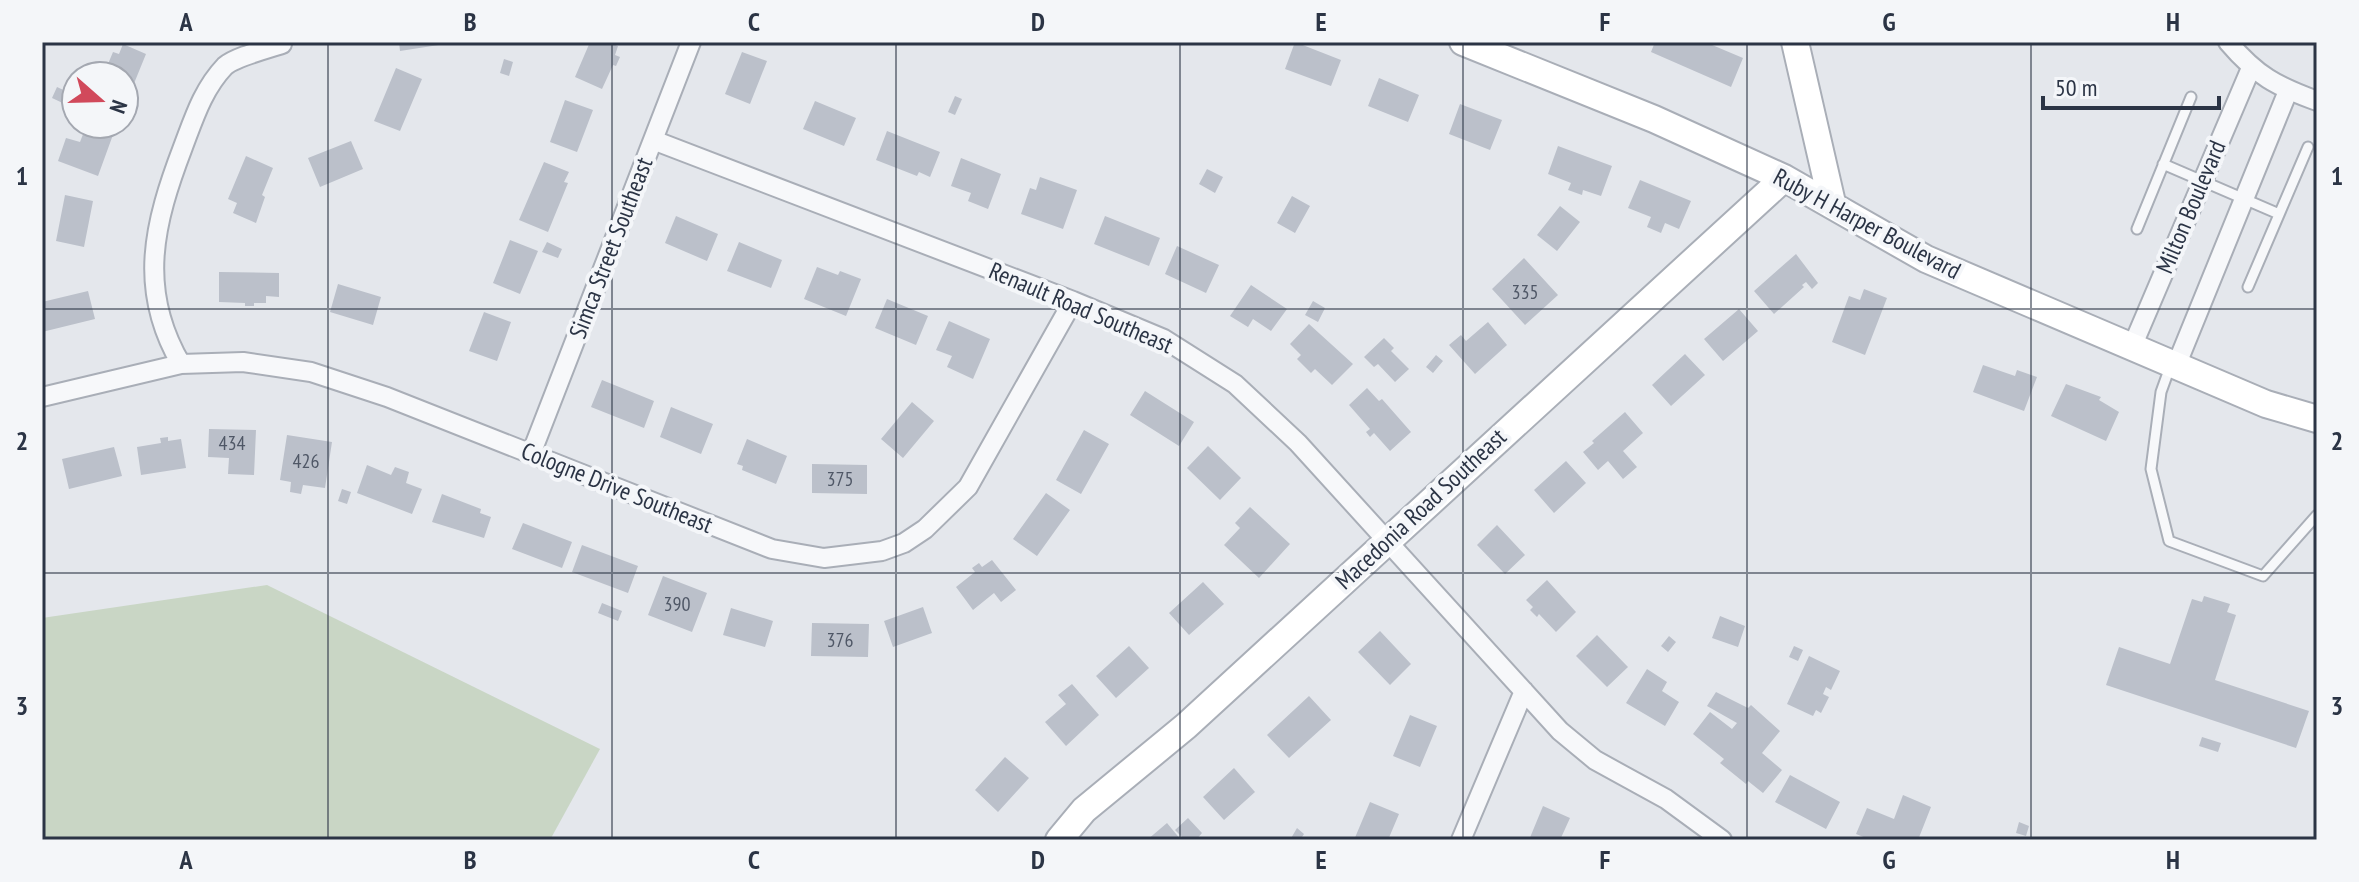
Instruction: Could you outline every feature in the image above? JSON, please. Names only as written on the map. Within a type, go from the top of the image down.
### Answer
[{"type":"street","name":"Simca Street Southeast","points":[[531,454],[691,42]]},
{"type":"street","name":"Ruby H Harper Boulevard","points":[[1463,42],[1654,119],[1784,178],[1926,259],[2266,404],[2317,419]]},
{"type":"street","points":[[1795,42],[1832,203]]},
{"type":"street","points":[[2228,42],[2251,68],[2288,91],[2317,101]]},
{"type":"street","points":[[181,364],[169,344],[161,316],[154,268],[156,230],[164,196],[202,97],[227,64],[282,44]]},
{"type":"street","name":"Milton Boulevard","points":[[2132,347],[2251,68]]},
{"type":"street","name":"Milton Boulevard","points":[[2173,365],[2288,91]]},
{"type":"street","name":"Renault Road Southeast","points":[[653,140],[1164,339],[1235,384],[1298,443],[1560,731],[1595,760],[1666,799],[1722,840]]},
{"type":"street","name":"Macedonia Road Southeast","points":[[1059,840],[1084,810],[1186,726],[1784,178]]},
{"type":"street","name":"Cologne Drive Southeast","points":[[42,397],[181,364],[243,362],[311,372],[387,397],[772,549],[824,558],[882,551],[904,543],[925,529],[968,487],[1073,301]]},
{"type":"street","points":[[1461,840],[1524,691]]},
{"type":"lane","points":[[2137,229],[2191,97]]},
{"type":"lane","points":[[2248,287],[2308,147]]},
{"type":"lane","points":[[2163,164],[2279,214]]},
{"type":"lane","points":[[2173,365],[2161,392],[2151,469],[2169,541],[2263,576],[2317,515]]},
{"type":"green space","points":[[267,585],[600,749],[550,840],[42,840],[42,618]]},
{"type":"building","points":[[399,42],[445,42],[445,44],[400,51]]},
{"type":"building","points":[[590,42],[608,42],[618,46],[615,55],[620,57],[602,89],[575,77]]},
{"type":"building","points":[[1295,42],[1341,60],[1331,86],[1285,69]]},
{"type":"building","points":[[1655,42],[1705,42],[1743,58],[1731,87],[1651,52]]},
{"type":"building","points":[[123,44],[146,54],[140,69],[140,60],[110,60],[113,52],[119,54]]},
{"type":"building","points":[[742,52],[767,61],[750,104],[725,94]]},
{"type":"building","points":[[504,59],[513,62],[509,76],[500,73]]},
{"type":"building","points":[[396,68],[422,79],[400,131],[374,121]]},
{"type":"building","points":[[1379,78],[1419,95],[1408,122],[1368,106]]},
{"type":"building","points":[[57,87],[60,88],[60,102],[52,98]]},
{"type":"building","points":[[955,96],[962,99],[955,115],[948,112]]},
{"type":"building","points":[[565,100],[593,110],[577,152],[550,142]]},
{"type":"building","points":[[815,101],[856,118],[844,146],[803,129]]},
{"type":"building","points":[[1460,104],[1502,120],[1490,150],[1449,134]]},
{"type":"building","points":[[887,131],[940,152],[930,177],[919,172],[917,176],[876,160]]},
{"type":"building","points":[[65,140],[111,140],[98,176],[58,161]]},
{"type":"building","points":[[351,141],[363,169],[320,187],[308,158]]},
{"type":"building","points":[[1558,146],[1612,166],[1601,196],[1583,190],[1582,195],[1568,190],[1571,183],[1548,174]]},
{"type":"building","points":[[246,156],[273,168],[262,195],[265,197],[256,223],[233,213],[237,203],[228,199]]},
{"type":"building","points":[[961,158],[1001,174],[988,209],[968,201],[971,193],[951,186]]},
{"type":"building","points":[[544,162],[569,172],[564,182],[568,183],[548,232],[519,220]]},
{"type":"building","points":[[1207,169],[1223,177],[1215,193],[1199,184]]},
{"type":"building","points":[[1040,177],[1077,190],[1063,229],[1021,214],[1030,188],[1036,190]]},
{"type":"building","points":[[1640,180],[1691,201],[1679,229],[1665,223],[1661,233],[1647,227],[1651,217],[1628,208]]},
{"type":"building","points":[[65,195],[93,201],[84,247],[56,241]]},
{"type":"building","points":[[1292,196],[1310,206],[1295,233],[1277,223]]},
{"type":"building","points":[[1560,206],[1580,222],[1557,251],[1537,235]]},
{"type":"building","points":[[676,216],[718,234],[707,261],[665,243]]},
{"type":"building","points":[[1105,216],[1160,238],[1149,266],[1094,244]]},
{"type":"building","points":[[510,240],[538,251],[520,294],[493,283]]},
{"type":"building","points":[[547,242],[562,249],[558,258],[542,252]]},
{"type":"building","points":[[739,242],[782,260],[771,288],[727,271]]},
{"type":"building","points":[[1177,246],[1219,265],[1206,293],[1165,274]]},
{"type":"building","points":[[1796,254],[1818,283],[1812,289],[1806,282],[1774,314],[1754,291]]},
{"type":"building","points":[[1524,258],[1558,295],[1525,325],[1492,289]]},
{"type":"building","points":[[817,267],[861,279],[846,316],[804,299]]},
{"type":"building","points":[[219,272],[279,273],[279,297],[266,296],[266,303],[254,303],[254,306],[219,302]]},
{"type":"building","points":[[338,284],[381,297],[373,325],[330,312]]},
{"type":"building","points":[[1251,285],[1287,309],[1271,331],[1253,319],[1248,327],[1230,316]]},
{"type":"building","points":[[1864,289],[1887,298],[1865,355],[1832,342],[1849,296],[1860,300]]},
{"type":"building","points":[[88,291],[95,319],[42,332],[42,302]]},
{"type":"building","points":[[887,299],[928,316],[916,345],[875,328]]},
{"type":"building","points":[[1313,301],[1325,308],[1318,322],[1305,315]]},
{"type":"building","points":[[1739,309],[1758,331],[1723,361],[1704,339]]},
{"type":"building","points":[[484,312],[511,322],[497,361],[469,351]]},
{"type":"building","points":[[949,321],[990,339],[973,379],[947,367],[952,356],[936,350]]},
{"type":"building","points":[[1488,322],[1507,345],[1475,374],[1449,345],[1461,335],[1466,341]]},
{"type":"building","points":[[1309,324],[1353,364],[1332,385],[1315,369],[1311,373],[1297,359],[1301,355],[1290,344]]},
{"type":"building","points":[[1384,338],[1394,348],[1391,351],[1409,369],[1395,382],[1378,364],[1374,367],[1364,357]]},
{"type":"building","points":[[1685,354],[1705,375],[1671,406],[1652,385]]},
{"type":"building","points":[[1436,355],[1443,361],[1433,373],[1426,367]]},
{"type":"building","points":[[1983,365],[2015,376],[2017,370],[2037,377],[2024,411],[1973,392]]},
{"type":"building","points":[[602,380],[654,401],[644,428],[591,407]]},
{"type":"building","points":[[2066,384],[2101,397],[2099,400],[2119,412],[2106,441],[2051,416]]},
{"type":"building","points":[[1367,388],[1379,401],[1382,399],[1411,432],[1390,451],[1374,433],[1370,437],[1366,432],[1370,429],[1349,405]]},
{"type":"building","points":[[1145,391],[1194,422],[1179,446],[1130,415]]},
{"type":"building","points":[[912,402],[934,421],[903,458],[881,439]]},
{"type":"building","points":[[671,407],[713,424],[701,454],[660,437]]},
{"type":"building","points":[[1625,412],[1643,433],[1623,451],[1637,467],[1623,479],[1608,461],[1598,470],[1583,452]]},
{"type":"building","points":[[209,429],[256,430],[254,475],[228,474],[229,458],[208,457]]},
{"type":"building","points":[[1084,430],[1109,444],[1081,494],[1056,480]]},
{"type":"building","points":[[287,435],[332,442],[325,488],[303,485],[301,494],[290,492],[291,482],[280,480]]},
{"type":"building","points":[[168,437],[168,441],[181,439],[186,468],[141,475],[137,447],[161,443],[160,438]]},
{"type":"building","points":[[747,439],[787,456],[776,484],[742,470],[743,466],[737,464]]},
{"type":"building","points":[[1208,446],[1241,478],[1220,500],[1187,468]]},
{"type":"building","points":[[114,447],[122,476],[69,489],[62,459]]},
{"type":"building","points":[[1566,461],[1586,483],[1554,513],[1534,490]]},
{"type":"building","points":[[812,464],[867,465],[867,494],[812,493]]},
{"type":"building","points":[[367,465],[391,475],[395,467],[409,472],[406,483],[422,489],[412,514],[357,493]]},
{"type":"building","points":[[342,489],[351,492],[347,504],[338,501]]},
{"type":"building","points":[[1046,493],[1070,510],[1037,556],[1013,539]]},
{"type":"building","points":[[442,494],[481,509],[480,513],[491,517],[484,538],[432,522]]},
{"type":"building","points":[[1250,507],[1290,544],[1259,578],[1224,545],[1240,528],[1235,523]]},
{"type":"building","points":[[523,523],[572,542],[562,568],[512,549]]},
{"type":"building","points":[[1497,525],[1525,555],[1505,574],[1477,545]]},
{"type":"building","points":[[582,545],[638,566],[628,593],[572,572]]},
{"type":"building","points":[[992,560],[1016,590],[1001,602],[994,593],[973,610],[956,587],[975,572],[972,568],[979,563],[982,567]]},
{"type":"building","points":[[663,576],[707,593],[692,632],[648,615]]},
{"type":"building","points":[[1547,580],[1576,612],[1556,632],[1539,614],[1537,617],[1530,610],[1533,607],[1526,600]]},
{"type":"building","points":[[1203,582],[1224,604],[1189,635],[1169,613]]},
{"type":"building","points":[[2204,596],[2230,604],[2227,612],[2236,615],[2215,680],[2309,711],[2296,748],[2106,685],[2119,647],[2170,664],[2192,599],[2202,602]]},
{"type":"building","points":[[602,603],[622,611],[618,621],[598,613]]},
{"type":"building","points":[[923,607],[932,633],[893,647],[884,621]]},
{"type":"building","points":[[731,608],[773,621],[765,647],[723,635]]},
{"type":"building","points":[[1720,616],[1745,626],[1738,647],[1712,638]]},
{"type":"building","points":[[812,623],[869,624],[868,657],[811,656]]},
{"type":"building","points":[[1380,631],[1411,664],[1390,685],[1358,652]]},
{"type":"building","points":[[1597,635],[1628,667],[1607,687],[1576,656]]},
{"type":"building","points":[[1669,636],[1676,642],[1668,652],[1661,646]]},
{"type":"building","points":[[1129,646],[1149,668],[1116,698],[1096,676]]},
{"type":"building","points":[[1794,646],[1803,650],[1798,661],[1789,657]]},
{"type":"building","points":[[1809,656],[1840,671],[1831,690],[1826,687],[1823,694],[1829,697],[1821,713],[1816,710],[1813,716],[1787,704]]},
{"type":"building","points":[[1647,669],[1667,682],[1662,691],[1679,702],[1665,726],[1626,703]]},
{"type":"building","points":[[1072,684],[1099,715],[1066,746],[1045,722],[1066,704],[1058,695]]},
{"type":"building","points":[[1716,692],[1748,708],[1751,705],[1780,731],[1762,753],[1782,770],[1763,793],[1720,763],[1724,759],[1693,734],[1710,712],[1732,729],[1737,723],[1707,706]]},
{"type":"building","points":[[1309,696],[1331,720],[1289,758],[1267,735]]},
{"type":"building","points":[[1410,715],[1437,726],[1420,767],[1393,756]]},
{"type":"building","points":[[2202,737],[2221,743],[2218,752],[2199,746]]},
{"type":"building","points":[[1005,757],[1029,778],[998,812],[975,790]]},
{"type":"building","points":[[1234,768],[1255,792],[1224,820],[1203,797]]},
{"type":"building","points":[[1790,775],[1840,802],[1826,829],[1775,802]]},
{"type":"building","points":[[1903,795],[1931,807],[1918,840],[1871,840],[1856,834],[1867,808],[1894,819]]},
{"type":"building","points":[[1370,802],[1399,814],[1388,840],[1354,840]]},
{"type":"building","points":[[1543,806],[1570,818],[1560,840],[1529,840]]},
{"type":"building","points":[[1188,818],[1202,833],[1196,840],[1185,840],[1175,830]]},
{"type":"building","points":[[2019,822],[2029,826],[2026,836],[2016,833]]},
{"type":"building","points":[[1167,823],[1181,840],[1147,840]]},
{"type":"building","points":[[1297,828],[1304,834],[1300,840],[1290,840]]}]
